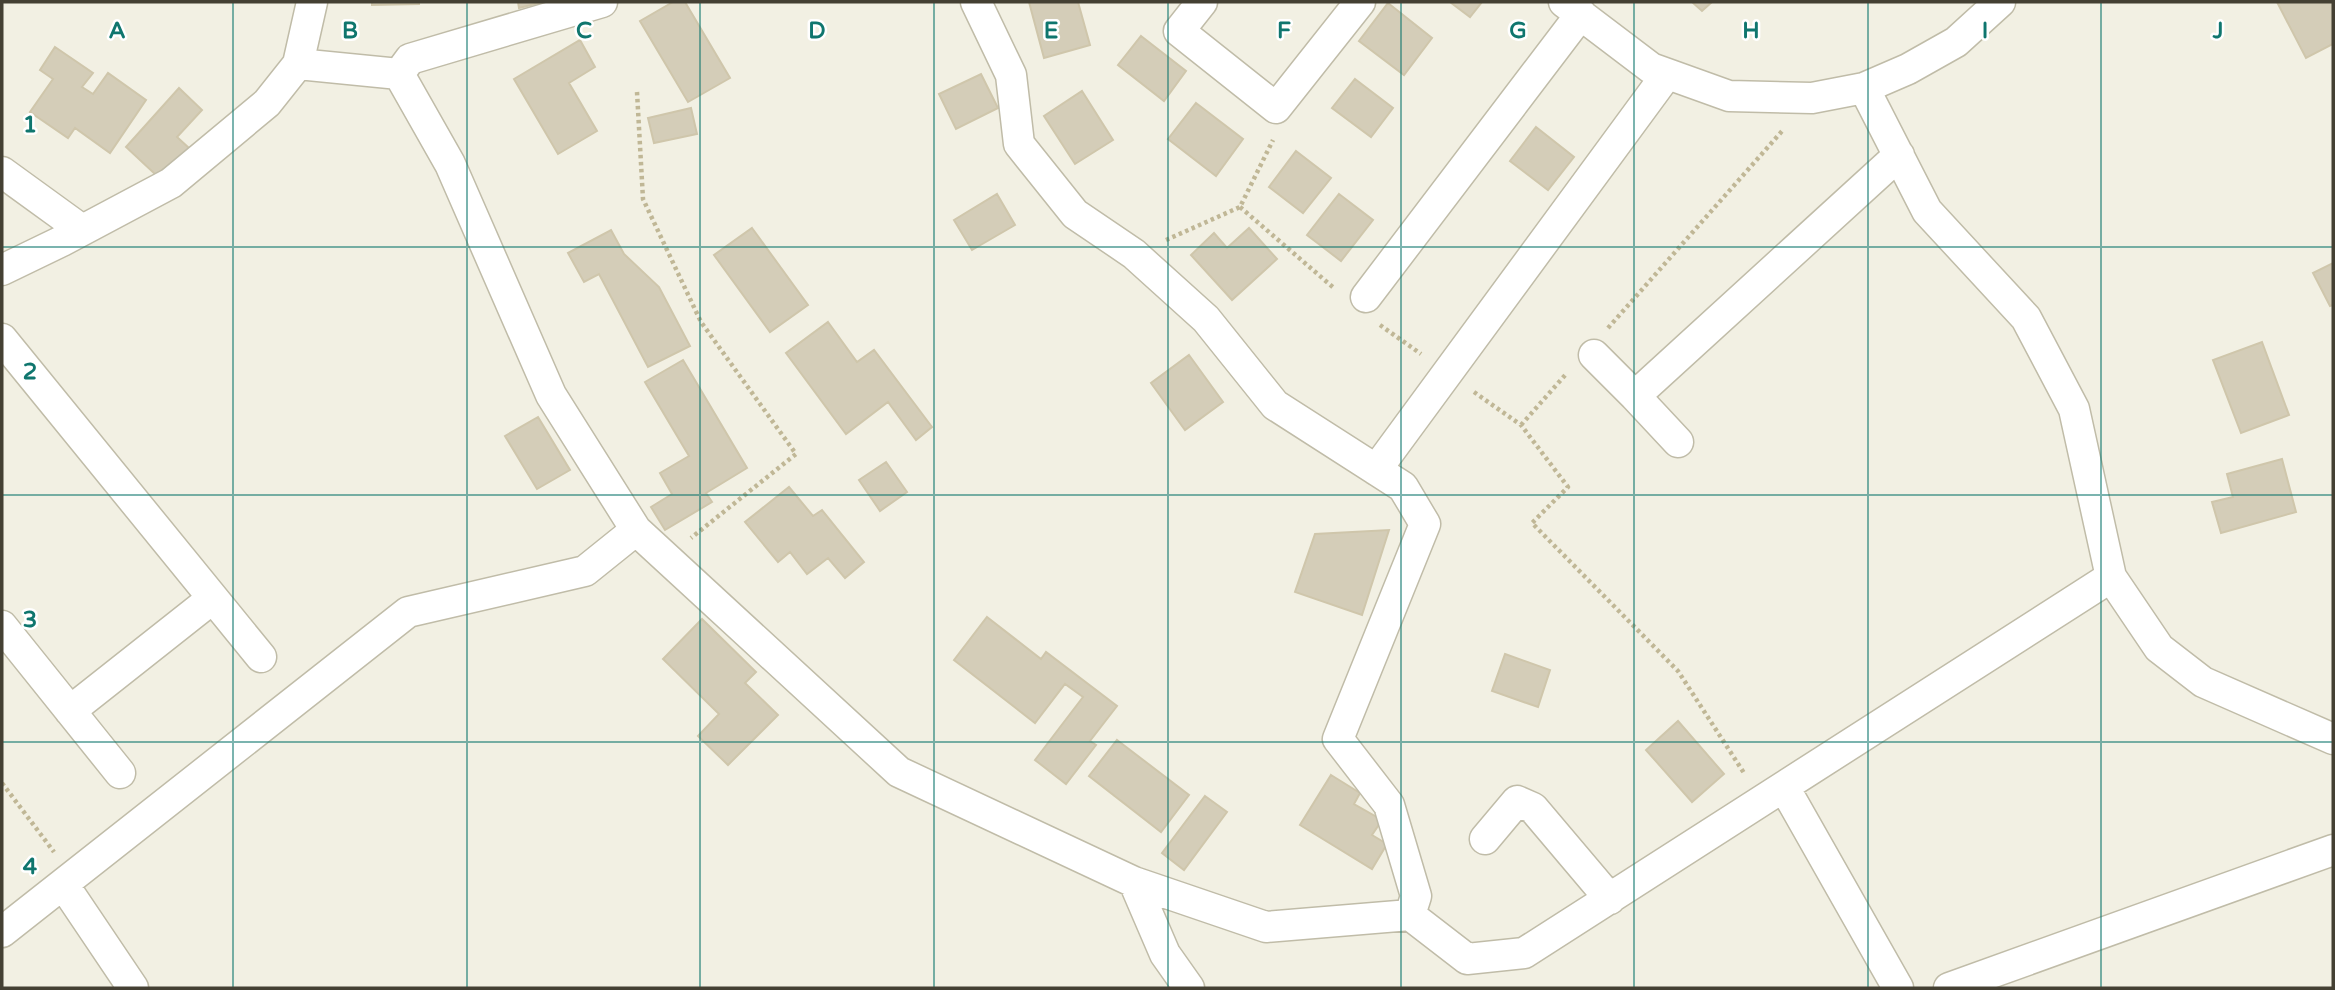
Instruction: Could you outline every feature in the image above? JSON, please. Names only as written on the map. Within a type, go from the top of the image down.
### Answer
[{"type":"street","points":[[2,270],[171,183],[267,103],[298,64],[312,2]]},
{"type":"street","points":[[399,75],[410,59],[602,2]]},
{"type":"street","points":[[976,2],[1011,75],[1019,144],[1074,214],[1134,254],[1206,319],[1275,405],[1403,487],[1425,524],[1338,738],[1389,805],[1416,896],[1410,915]]},
{"type":"street","points":[[1202,2],[1179,31],[1276,108],[1360,2]]},
{"type":"street","points":[[1362,306],[1573,8],[1651,68],[1729,96],[1812,98],[1864,88],[1908,69],[1956,42],[2000,2]]},
{"type":"street","points":[[298,64],[399,75]]},
{"type":"street","points":[[1376,470],[1667,74]]},
{"type":"street","points":[[399,75],[450,164],[551,395],[636,530],[899,772],[1135,882],[1266,927],[1410,915],[1467,959],[1524,953],[2111,577]]},
{"type":"street","points":[[1864,88],[1927,211],[2026,318],[2074,410],[2111,577],[2159,648],[2203,682],[2333,739]]},
{"type":"street","points":[[1635,396],[1899,155]]},
{"type":"street","points":[[2,172],[82,230]]},
{"type":"street","points":[[2,339],[261,657]]},
{"type":"street","points":[[1591,351],[1678,442]]},
{"type":"street","points":[[2,932],[408,612],[585,571],[636,530]]},
{"type":"street","points":[[70,711],[213,598]]},
{"type":"street","points":[[2,626],[120,773]]},
{"type":"street","points":[[1773,794],[1898,988]]},
{"type":"street","points":[[1485,839],[1517,801],[1533,808],[1609,899]]},
{"type":"street","points":[[1949,988],[2333,850]]},
{"type":"street","points":[[1135,882],[1165,954],[1189,988]]},
{"type":"street","points":[[63,884],[133,988]]},
{"type":"path","points":[[636,92],[643,199],[701,322],[796,454],[666,558]]},
{"type":"path","points":[[1521,425],[1591,351],[1812,98]]},
{"type":"path","points":[[1134,254],[1240,207],[1280,126],[1276,108]]},
{"type":"path","points":[[1240,207],[1421,354]]},
{"type":"path","points":[[1466,386],[1521,425],[1568,487],[1532,523],[1678,671],[1773,794]]},
{"type":"path","points":[[2,783],[66,867],[63,884]]},
{"type":"building","points":[[372,2],[419,2],[419,4],[372,5]]},
{"type":"building","points":[[518,2],[543,2],[519,8]]},
{"type":"building","points":[[673,2],[685,2],[730,78],[688,102],[640,21]]},
{"type":"building","points":[[1029,2],[1078,2],[1090,45],[1044,58]]},
{"type":"building","points":[[1450,2],[1482,2],[1470,17]]},
{"type":"building","points":[[1692,2],[1712,2],[1702,11]]},
{"type":"building","points":[[2277,2],[2333,2],[2333,44],[2306,58]]},
{"type":"building","points":[[1388,3],[1432,38],[1404,75],[1359,41]]},
{"type":"building","points":[[1141,36],[1186,71],[1164,101],[1118,65]]},
{"type":"building","points":[[580,40],[595,67],[569,83],[597,131],[558,154],[514,79]]},
{"type":"building","points":[[55,47],[93,73],[82,87],[93,94],[108,73],[146,100],[110,153],[75,128],[68,138],[30,112],[53,79],[40,70]]},
{"type":"building","points":[[981,74],[998,108],[956,129],[939,94]]},
{"type":"building","points":[[1355,79],[1393,108],[1371,137],[1332,108]]},
{"type":"building","points":[[179,88],[202,110],[177,137],[190,149],[156,175],[126,147]]},
{"type":"building","points":[[1082,91],[1113,140],[1075,164],[1044,116]]},
{"type":"building","points":[[1196,103],[1243,139],[1216,176],[1168,139]]},
{"type":"building","points":[[691,108],[697,134],[654,143],[648,118]]},
{"type":"building","points":[[1536,127],[1574,157],[1548,190],[1510,161]]},
{"type":"building","points":[[1296,151],[1331,178],[1303,213],[1269,187]]},
{"type":"building","points":[[997,194],[1015,225],[972,250],[954,220]]},
{"type":"building","points":[[1339,194],[1373,220],[1341,261],[1307,235]]},
{"type":"building","points":[[752,228],[808,305],[770,332],[714,255]]},
{"type":"building","points":[[1249,228],[1277,259],[1232,300],[1191,255],[1214,233],[1227,248]]},
{"type":"building","points":[[611,230],[624,254],[659,287],[690,346],[648,367],[599,274],[584,282],[568,253]]},
{"type":"building","points":[[2333,263],[2333,305],[2330,306],[2313,273]]},
{"type":"building","points":[[828,322],[857,362],[874,350],[932,427],[916,440],[888,402],[846,434],[786,353]]},
{"type":"building","points":[[2262,342],[2289,415],[2241,433],[2213,360]]},
{"type":"building","points":[[1189,355],[1223,402],[1185,430],[1151,383]]},
{"type":"building","points":[[683,360],[747,468],[706,493],[712,502],[665,530],[651,507],[672,494],[660,473],[689,456],[645,382]]},
{"type":"building","points":[[538,417],[570,470],[537,489],[505,436]]},
{"type":"building","points":[[2282,459],[2296,512],[2221,533],[2212,502],[2233,497],[2227,474]]},
{"type":"building","points":[[886,462],[907,492],[880,511],[859,480]]},
{"type":"building","points":[[789,487],[813,516],[822,510],[864,562],[845,578],[828,558],[807,574],[790,552],[778,562],[745,522]]},
{"type":"building","points":[[1389,530],[1362,615],[1295,592],[1315,534]]},
{"type":"building","points":[[987,617],[1041,659],[1046,652],[1117,706],[1090,741],[1096,745],[1066,784],[1035,760],[1083,697],[1065,684],[1035,723],[954,660]]},
{"type":"building","points":[[702,619],[756,672],[745,683],[778,715],[728,765],[698,736],[719,714],[663,659]]},
{"type":"building","points":[[1505,654],[1550,670],[1538,707],[1492,691]]},
{"type":"building","points":[[1678,721],[1724,774],[1692,802],[1646,750]]},
{"type":"building","points":[[1117,740],[1189,795],[1161,832],[1089,776]]},
{"type":"building","points":[[1331,775],[1360,793],[1354,804],[1382,820],[1372,835],[1387,844],[1372,869],[1300,825]]},
{"type":"building","points":[[1205,796],[1227,812],[1184,870],[1162,853]]}]
